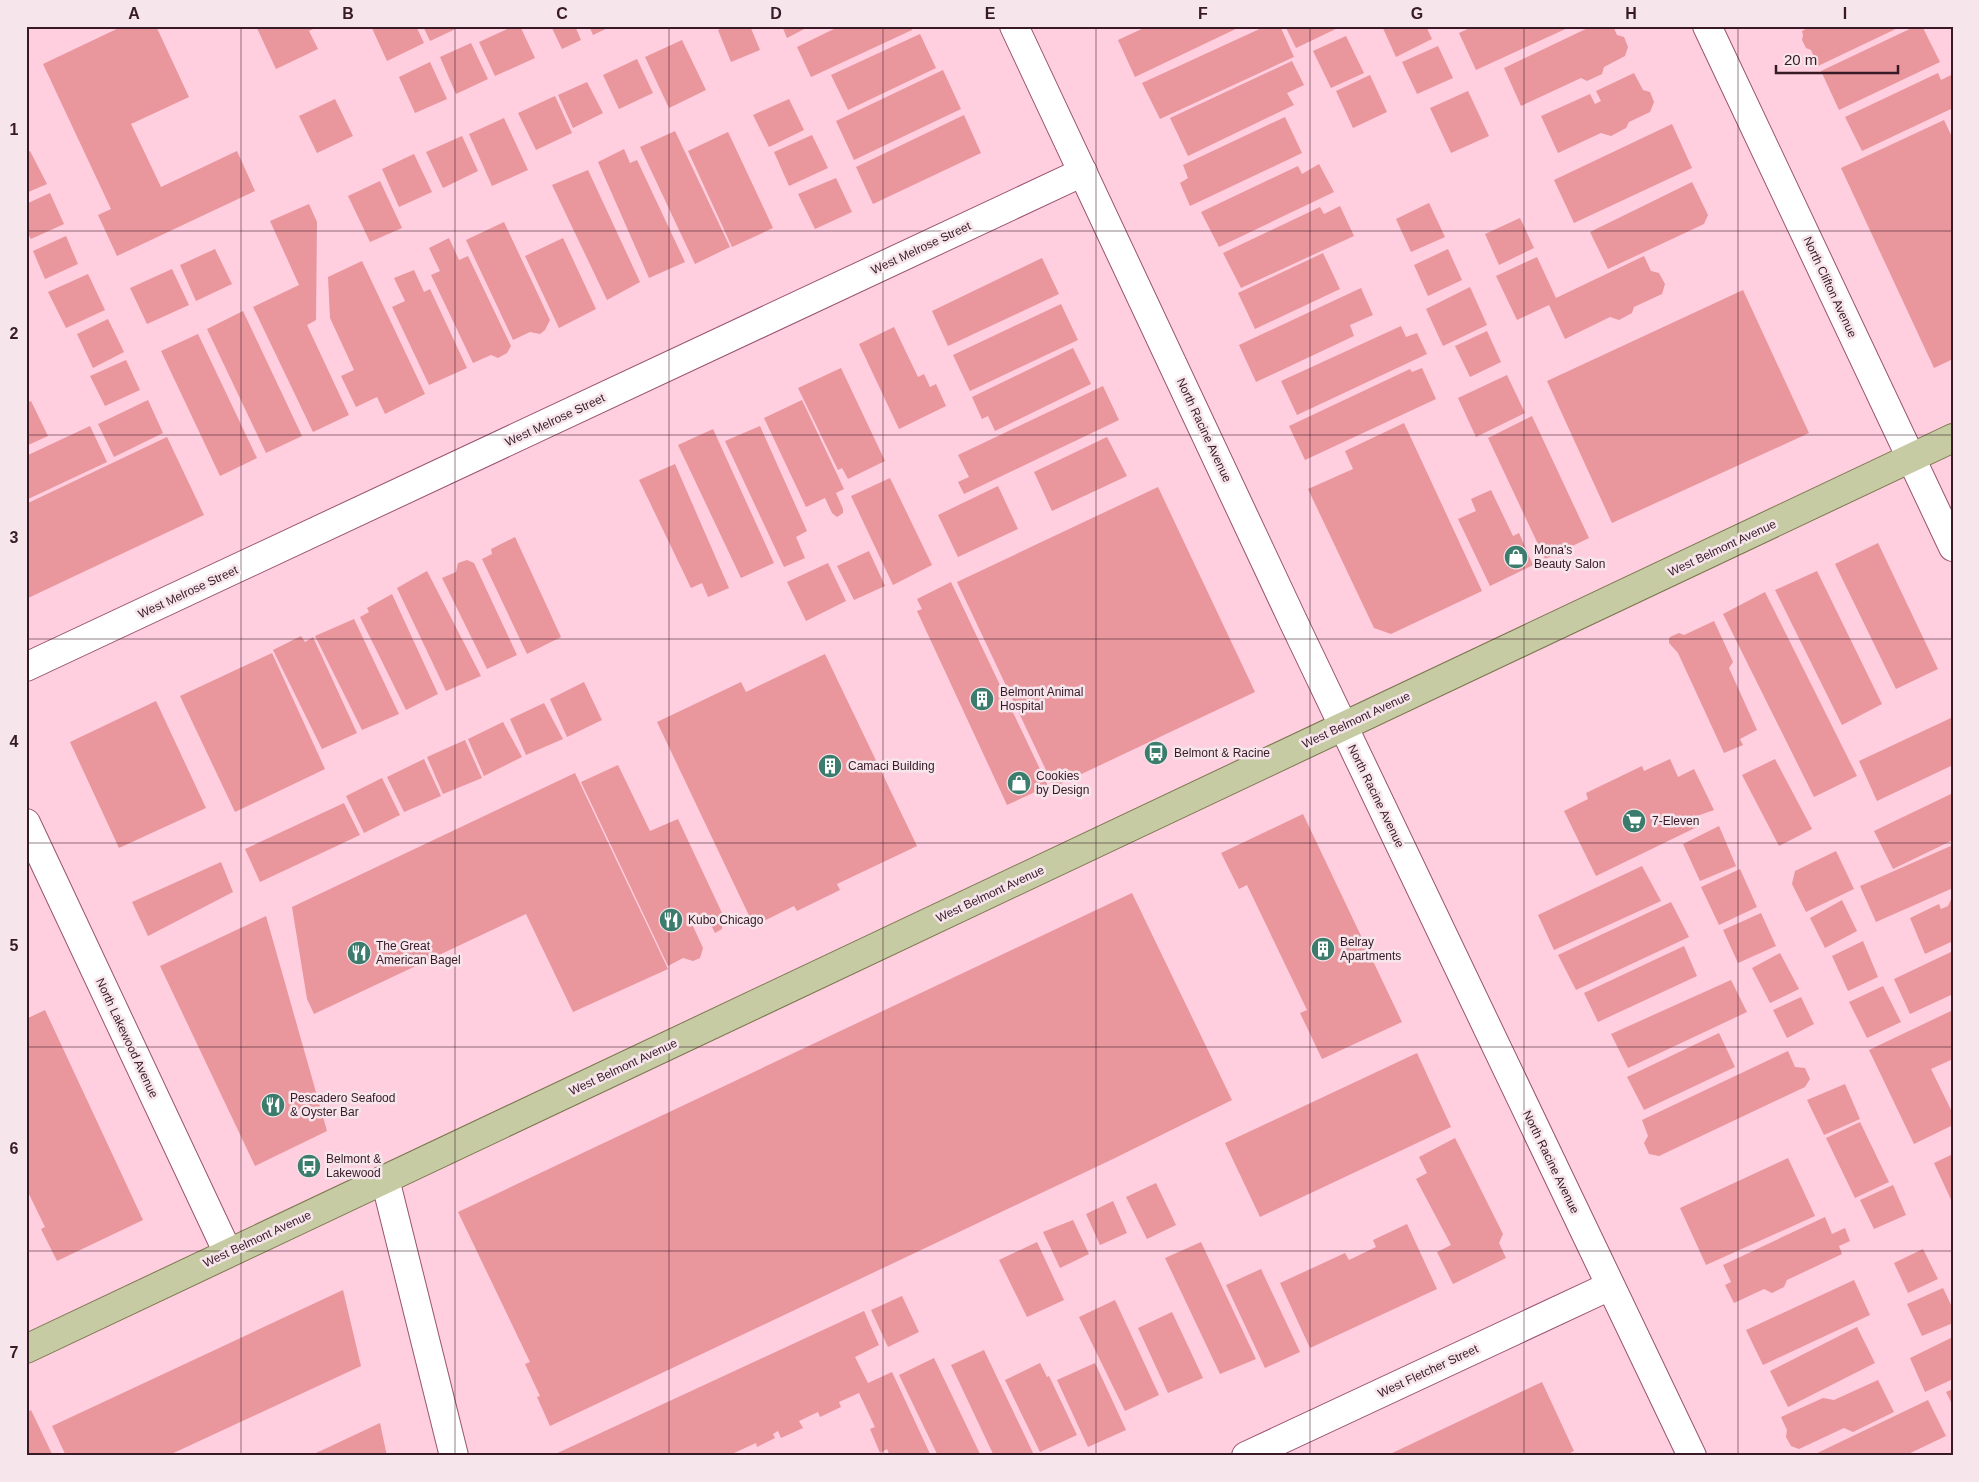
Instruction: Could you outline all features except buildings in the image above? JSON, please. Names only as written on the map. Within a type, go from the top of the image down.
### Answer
[{"type":"main road","name":"West Belmont Avenue","points":[[26,1349],[1953,438]]},
{"type":"street","name":"North Racine Avenue","points":[[1014,26],[1343,726],[1692,1456]]},
{"type":"street","name":"North Clifton Avenue","points":[[1708,26],[1953,547]]},
{"type":"street","name":"West Melrose Street","points":[[26,667],[1083,172]]},
{"type":"street","name":"North Lakewood Avenue","points":[[26,823],[228,1253]]},
{"type":"street","points":[[385,1179],[454,1456]]},
{"type":"street","name":"West Fletcher Street","points":[[1246,1456],[1610,1286]]},
{"type":"place","name":"Mona's Beauty Salon","points":[[1516,557]]},
{"type":"place","name":"Belmont Animal Hospital","points":[[982,699]]},
{"type":"place","name":"Belmont & Racine","points":[[1156,753]]},
{"type":"place","name":"Camaci Building","points":[[830,766]]},
{"type":"place","name":"Cookies by Design","points":[[1019,783]]},
{"type":"place","name":"7-Eleven","points":[[1634,821]]},
{"type":"place","name":"Kubo Chicago","points":[[671,920]]},
{"type":"place","name":"Belray Apartments","points":[[1323,949]]},
{"type":"place","name":"The Great American Bagel","points":[[359,953]]},
{"type":"place","name":"Pescadero Seafood & Oyster Bar","points":[[273,1105]]},
{"type":"place","name":"Belmont & Lakewood","points":[[309,1166]]}]
